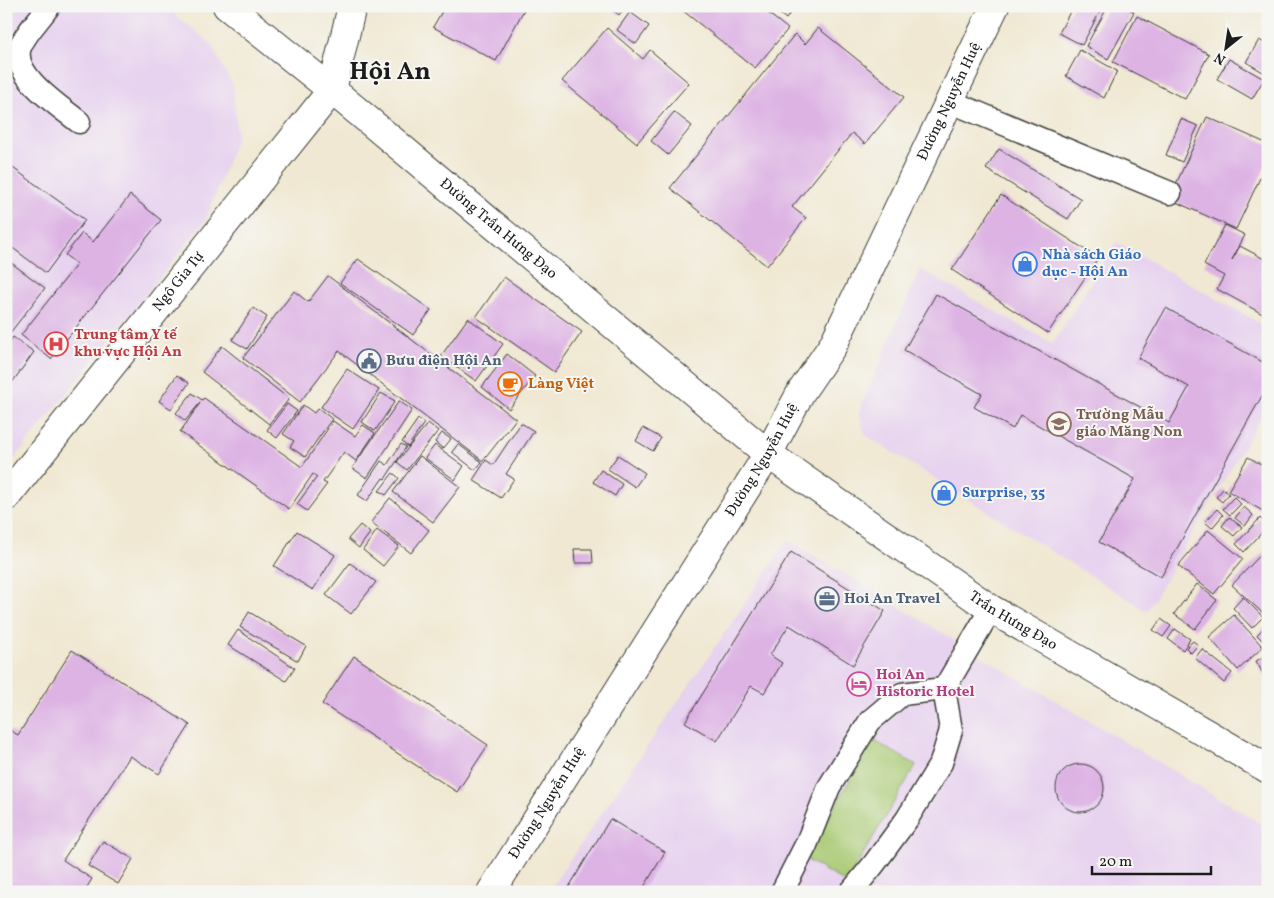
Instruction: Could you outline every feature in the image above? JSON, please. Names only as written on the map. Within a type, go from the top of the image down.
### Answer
[{"type":"street","name":"Đường Trần Hưng Đạo","points":[[227,6],[332,90],[768,454]]},
{"type":"street","points":[[332,90],[352,6]]},
{"type":"street","name":"Đường Nguyễn Huệ","points":[[491,892],[768,454],[802,392],[833,344],[995,6]]},
{"type":"street","name":"Ngô Gia Tự","points":[[6,497],[332,90]]},
{"type":"street","name":"Trần Hưng Đạo","points":[[768,454],[991,609],[1268,770]]},
{"type":"lane","points":[[49,6],[22,42],[19,49],[19,64],[37,88],[79,122]]},
{"type":"lane","points":[[949,101],[1170,193]]},
{"type":"lane","points":[[851,892],[907,819],[941,764],[952,730],[944,689],[991,609]]},
{"type":"lane","points":[[782,892],[806,845],[829,786],[870,721],[902,694],[944,689]]},
{"type":"shaded area","name":"Trung tâm Y tế khu vực Hội An","points":[[6,6],[164,6],[210,43],[233,86],[237,136],[206,220],[6,469]]},
{"type":"shaded area","name":"Trường Mẫu giáo Măng Non","points":[[1116,242],[1268,328],[1268,405],[1147,611],[865,435],[859,412],[920,269],[1053,344]]},
{"type":"shaded area","name":"Hoi An Historic Hotel","points":[[788,540],[1268,828],[1268,892],[548,892]]},
{"type":"green space","points":[[873,740],[916,765],[846,883],[804,858]]},
{"type":"building","points":[[445,6],[526,6],[496,61],[433,27]]},
{"type":"building","points":[[608,6],[626,6],[619,15]]},
{"type":"building","points":[[677,6],[759,6],[788,29],[755,68]]},
{"type":"building","points":[[770,6],[795,6],[786,19]]},
{"type":"building","points":[[1073,6],[1103,6],[1082,45],[1059,33]]},
{"type":"building","points":[[1108,6],[1124,6],[1134,12],[1108,59],[1086,46]]},
{"type":"building","points":[[630,12],[649,26],[636,44],[617,30]]},
{"type":"building","points":[[1137,16],[1209,54],[1185,99],[1113,62]]},
{"type":"building","points":[[607,28],[643,59],[650,50],[689,83],[637,143],[562,81]]},
{"type":"building","points":[[818,28],[904,97],[865,144],[852,133],[792,207],[806,218],[767,266],[670,188],[795,34],[805,44]]},
{"type":"building","points":[[1259,40],[1268,45],[1268,75],[1246,62]]},
{"type":"building","points":[[1080,50],[1117,71],[1104,98],[1066,76]]},
{"type":"building","points":[[1229,59],[1264,79],[1252,99],[1217,79]]},
{"type":"building","points":[[674,112],[692,126],[668,155],[651,141]]},
{"type":"building","points":[[1207,117],[1268,144],[1268,161],[1236,229],[1169,199]]},
{"type":"building","points":[[1181,119],[1198,126],[1182,162],[1166,155]]},
{"type":"building","points":[[999,149],[1081,199],[1068,219],[986,169]]},
{"type":"building","points":[[6,163],[85,220],[46,273],[6,243]]},
{"type":"building","points":[[130,195],[161,220],[51,359],[21,335],[77,264],[65,255],[82,233],[93,242]]},
{"type":"building","name":"Nhà sách Giáo dục - Hội An","points":[[1001,195],[1098,258],[1048,333],[952,270]]},
{"type":"building","points":[[1225,225],[1245,235],[1232,260],[1240,246],[1268,261],[1268,317],[1217,289],[1224,276],[1204,265]]},
{"type":"building","points":[[6,259],[45,288],[6,338]]},
{"type":"building","points":[[358,259],[431,310],[413,335],[340,283]]},
{"type":"building","points":[[328,276],[516,419],[483,461],[339,351],[300,402],[243,358],[294,291],[308,302]]},
{"type":"building","points":[[504,277],[582,332],[554,372],[476,317]]},
{"type":"building","points":[[936,294],[1169,423],[1189,387],[1138,358],[1166,308],[1268,365],[1268,385],[1161,577],[1099,542],[1135,479],[1020,415],[1013,429],[974,407],[982,394],[904,350]]},
{"type":"building","points":[[253,308],[267,317],[247,349],[232,340]]},
{"type":"building","points":[[468,318],[503,344],[476,381],[441,356]]},
{"type":"building","points":[[13,337],[34,352],[6,391],[6,346]]},
{"type":"building","points":[[222,346],[289,399],[269,424],[202,372]]},
{"type":"building","points":[[507,354],[535,376],[509,409],[482,387]]},
{"type":"building","points":[[347,369],[379,390],[353,429],[321,407]]},
{"type":"building","points":[[177,375],[189,383],[171,409],[159,401]]},
{"type":"building","points":[[192,393],[202,400],[204,398],[302,467],[333,421],[355,436],[363,425],[375,433],[356,461],[344,452],[323,482],[327,484],[307,511],[297,504],[317,477],[313,474],[289,509],[180,432],[200,403],[185,421],[176,413]]},
{"type":"building","points":[[381,393],[395,401],[375,431],[362,422]]},
{"type":"building","points":[[399,401],[412,410],[367,478],[352,468]]},
{"type":"building","points":[[287,404],[297,411],[277,438],[267,430]]},
{"type":"building","points":[[303,405],[314,413],[318,408],[332,419],[305,457],[290,447],[294,441],[283,434]]},
{"type":"building","points":[[418,419],[424,423],[408,447],[402,442]]},
{"type":"building","points":[[428,423],[438,431],[407,470],[397,462]]},
{"type":"building","points":[[521,423],[534,431],[506,474],[514,479],[501,498],[473,480],[486,460],[493,465]]},
{"type":"building","points":[[643,428],[661,438],[653,451],[636,441]]},
{"type":"building","points":[[442,433],[451,439],[443,449],[435,442]]},
{"type":"building","points":[[401,444],[406,447],[385,479],[383,478],[367,501],[358,495],[381,461],[387,465]]},
{"type":"building","points":[[458,444],[482,462],[475,470],[452,452]]},
{"type":"building","points":[[435,445],[464,466],[455,480],[425,458]]},
{"type":"building","points":[[618,455],[645,473],[635,487],[608,469]]},
{"type":"building","points":[[420,456],[460,487],[433,522],[393,492]]},
{"type":"building","points":[[1248,457],[1268,468],[1268,514],[1228,491]]},
{"type":"building","points":[[601,470],[622,484],[615,496],[593,482]]},
{"type":"building","points":[[393,473],[399,478],[386,495],[379,491]]},
{"type":"building","points":[[1223,489],[1229,494],[1222,502],[1216,497]]},
{"type":"building","points":[[1234,497],[1241,504],[1230,515],[1223,509]]},
{"type":"building","points":[[390,498],[429,530],[411,553],[371,522]]},
{"type":"building","points":[[1244,507],[1253,515],[1245,526],[1235,518]]},
{"type":"building","points":[[1217,509],[1223,515],[1212,528],[1205,522]]},
{"type":"building","points":[[1229,517],[1242,527],[1234,536],[1222,526]]},
{"type":"building","points":[[1260,518],[1268,526],[1244,552],[1236,544]]},
{"type":"building","points":[[360,525],[370,533],[359,548],[348,539]]},
{"type":"building","points":[[377,530],[399,546],[383,566],[363,550]]},
{"type":"building","points":[[1208,530],[1243,559],[1214,594],[1178,566]]},
{"type":"building","points":[[297,531],[335,555],[313,590],[274,566]]},
{"type":"building","points":[[1268,547],[1268,618],[1232,585]]},
{"type":"building","points":[[574,549],[592,549],[593,563],[575,563]]},
{"type":"building","points":[[791,552],[885,611],[853,665],[789,625],[770,655],[782,663],[764,693],[751,686],[717,741],[685,722]]},
{"type":"building","points":[[350,563],[376,582],[351,614],[326,595]]},
{"type":"building","points":[[1197,584],[1217,600],[1195,629],[1174,614]]},
{"type":"building","points":[[1243,597],[1263,617],[1252,628],[1233,608]]},
{"type":"building","points":[[249,612],[306,646],[298,661],[240,627]]},
{"type":"building","points":[[1234,615],[1263,647],[1238,670],[1209,637]]},
{"type":"building","points":[[1161,619],[1171,626],[1163,637],[1153,630]]},
{"type":"building","points":[[1266,625],[1268,627],[1268,646],[1257,635]]},
{"type":"building","points":[[1175,629],[1190,639],[1183,650],[1168,639]]},
{"type":"building","points":[[238,630],[295,668],[286,681],[228,645]]},
{"type":"building","points":[[1193,641],[1198,645],[1191,653],[1186,648]]},
{"type":"building","points":[[1202,649],[1232,673],[1224,683],[1195,658]]},
{"type":"building","points":[[72,650],[190,725],[159,774],[130,756],[63,860],[92,879],[84,892],[6,892],[6,728],[18,735]]},
{"type":"building","points":[[1268,654],[1268,676],[1265,677],[1256,661]]},
{"type":"building","points":[[354,656],[488,745],[457,792],[322,704]]},
{"type":"building","points":[[1075,764],[1085,764],[1097,771],[1104,783],[1104,793],[1097,805],[1085,812],[1075,812],[1067,808],[1060,801],[1056,793],[1056,783],[1060,775],[1067,768]]},
{"type":"building","points":[[610,819],[665,852],[641,892],[566,892]]},
{"type":"building","points":[[103,841],[133,859],[118,884],[88,866]]},
{"type":"place","name":"Nhà sách Giáo dục - Hội An","points":[[1025,264]]},
{"type":"place","name":"Trung tâm Y tế khu vực Hội An","points":[[56,344]]},
{"type":"place","name":"Bưu điện Hội An","points":[[369,361]]},
{"type":"place","name":"Làng Việt","points":[[510,384]]},
{"type":"place","name":"Trường Mẫu giáo Măng Non","points":[[1059,424]]},
{"type":"place","name":"Surprise, 35","points":[[944,493]]},
{"type":"place","name":"Hoi An Travel","points":[[827,599]]},
{"type":"place","name":"Hoi An Historic Hotel","points":[[859,684]]},
{"type":"district","name":"Hội An","points":[[390,72]]}]
